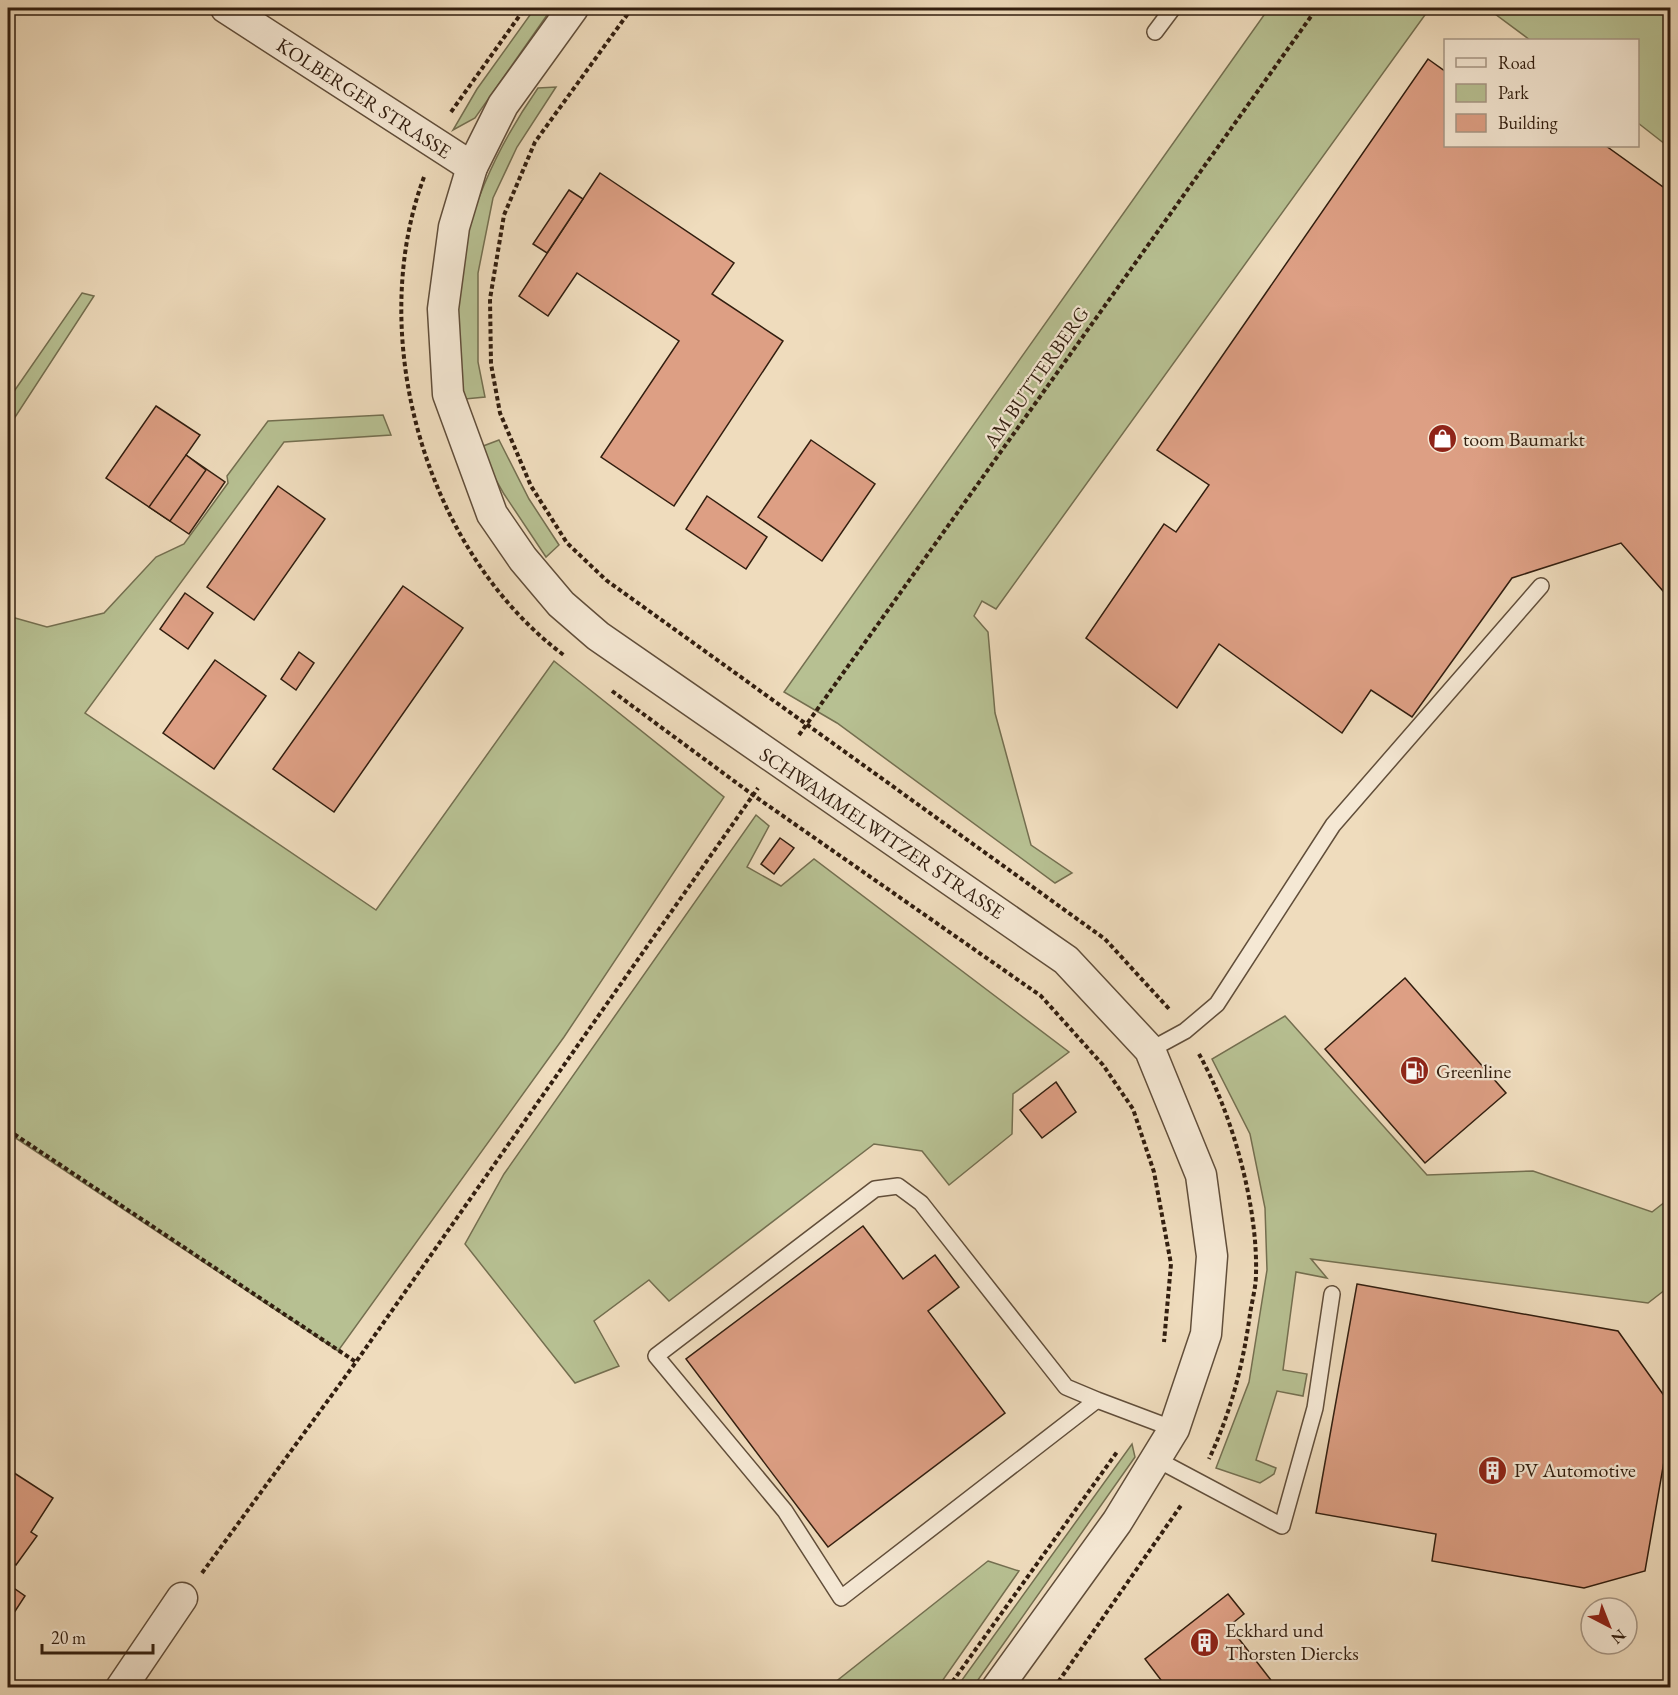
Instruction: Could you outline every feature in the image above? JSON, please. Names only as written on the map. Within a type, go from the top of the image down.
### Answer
[{"type":"street","name":"KOLBERGER STRASSE","points":[[226,8],[436,146],[472,167]]},
{"type":"street","name":"SCHWAMMELWITZER STRASSE","points":[[573,8],[503,105],[472,167],[454,227],[443,309],[448,394],[492,514],[523,559],[561,604],[583,623],[778,763],[1066,960],[1150,1050],[1201,1175],[1212,1256],[1206,1334],[1174,1429],[1117,1522],[997,1688]]},
{"type":"street","points":[[121,1688],[183,1598]]},
{"type":"lane","points":[[1155,32],[1173,8]]},
{"type":"lane","points":[[1150,1050],[1185,1031],[1217,1004],[1333,825],[1541,586]]},
{"type":"lane","points":[[1097,1400],[841,1598],[785,1511],[656,1356],[875,1189],[898,1186],[921,1203],[1066,1388],[1174,1429]]},
{"type":"lane","points":[[1156,1459],[1282,1526],[1315,1408],[1332,1294]]},
{"type":"path","points":[[525,8],[446,118],[416,198],[404,273],[402,356],[410,402],[427,462],[466,548],[535,634],[573,662]]},
{"type":"path","name":"AM BUTTERBERG","points":[[778,763],[1317,8]]},
{"type":"path","points":[[611,690],[753,795],[1041,996],[1103,1065],[1133,1109],[1154,1172],[1171,1264],[1167,1334],[1163,1344]]},
{"type":"path","points":[[183,1598],[356,1362],[753,795]]},
{"type":"path","points":[[8,1130],[356,1362]]},
{"type":"path","points":[[948,1688],[1142,1416]]},
{"type":"green space","points":[[535,8],[552,8],[475,118],[453,130],[477,89]]},
{"type":"green space","points":[[1269,8],[1430,8],[996,609],[982,601],[974,616],[988,632],[995,713],[1031,845],[1072,873],[1055,883],[837,723],[784,692]]},
{"type":"green space","points":[[1487,8],[1670,8],[1670,148],[1639,124],[1639,39],[1529,39]]},
{"type":"green space","points":[[556,87],[517,147],[493,198],[478,273],[478,362],[485,397],[465,399],[457,357],[455,316],[458,276],[467,236],[479,197],[515,123],[538,88]]},
{"type":"green space","points":[[82,293],[94,296],[8,428],[8,400]]},
{"type":"green space","points":[[383,415],[391,435],[284,442],[85,713],[376,910],[554,661],[724,797],[564,1037],[338,1351],[8,1133],[8,616],[47,627],[104,613],[156,557],[184,544],[228,483],[227,476],[268,421]]},
{"type":"green space","points":[[499,440],[529,499],[559,545],[546,557],[504,494],[478,448]]},
{"type":"green space","points":[[756,815],[769,826],[747,867],[781,886],[814,859],[1069,1052],[1013,1094],[1012,1134],[949,1185],[922,1151],[874,1144],[669,1301],[649,1280],[594,1321],[619,1366],[575,1383],[465,1244],[504,1174]]},
{"type":"green space","points":[[1285,1016],[1427,1175],[1533,1171],[1652,1212],[1670,1198],[1670,1286],[1648,1303],[1311,1259],[1327,1278],[1296,1272],[1283,1370],[1307,1374],[1303,1396],[1277,1391],[1256,1460],[1276,1468],[1274,1474],[1260,1483],[1216,1468],[1249,1382],[1267,1270],[1265,1208],[1250,1134],[1212,1059]]},
{"type":"green space","points":[[1132,1444],[1135,1457],[973,1687],[957,1687]]},
{"type":"green space","points":[[988,1561],[1019,1571],[938,1687],[829,1687]]},
{"type":"building","points":[[1428,59],[1444,71],[1444,147],[1607,147],[1670,192],[1670,599],[1621,543],[1512,578],[1412,717],[1371,690],[1342,733],[1219,644],[1177,708],[1086,638],[1164,524],[1176,532],[1209,485],[1157,450]]},
{"type":"building","points":[[600,173],[734,263],[712,294],[783,341],[674,506],[601,457],[679,341],[577,273],[548,316],[519,296]]},
{"type":"building","points":[[569,190],[583,199],[547,253],[533,244]]},
{"type":"building","points":[[156,406],[200,435],[186,455],[225,482],[189,534],[106,478]]},
{"type":"building","points":[[811,440],[875,484],[822,561],[758,517]]},
{"type":"building","points":[[186,455],[206,470],[170,521],[149,507]]},
{"type":"building","points":[[278,486],[325,519],[254,620],[207,587]]},
{"type":"building","points":[[707,496],[767,537],[746,569],[686,529]]},
{"type":"building","points":[[403,586],[463,628],[334,812],[273,769]]},
{"type":"building","points":[[185,593],[213,613],[188,649],[160,629]]},
{"type":"building","points":[[299,652],[314,663],[296,690],[281,679]]},
{"type":"building","points":[[215,660],[266,696],[214,769],[163,733]]},
{"type":"building","points":[[780,838],[794,848],[774,874],[761,864]]},
{"type":"building","name":"Greenline","points":[[1405,978],[1506,1093],[1425,1163],[1325,1049]]},
{"type":"building","points":[[1056,1082],[1076,1112],[1042,1138],[1020,1110]]},
{"type":"building","points":[[863,1226],[903,1279],[935,1255],[959,1287],[928,1311],[1005,1413],[828,1547],[686,1359]]},
{"type":"building","name":"PV Automotive","points":[[1357,1284],[1618,1331],[1670,1404],[1670,1427],[1645,1571],[1584,1588],[1432,1561],[1436,1534],[1316,1513]]},
{"type":"building","points":[[8,1469],[53,1498],[31,1532],[37,1536],[16,1565],[8,1560]]},
{"type":"building","points":[[8,1584],[25,1596],[8,1622]]},
{"type":"building","name":"Eckhard und Thorsten Diercks","points":[[1228,1594],[1244,1614],[1229,1626],[1277,1688],[1167,1688],[1145,1659]]},
{"type":"place","name":"toom Baumarkt","points":[[1442,439]]},
{"type":"place","name":"Greenline","points":[[1415,1071]]},
{"type":"place","name":"PV Automotive","points":[[1493,1470]]},
{"type":"place","name":"Eckhard und Thorsten Diercks","points":[[1204,1642]]}]
